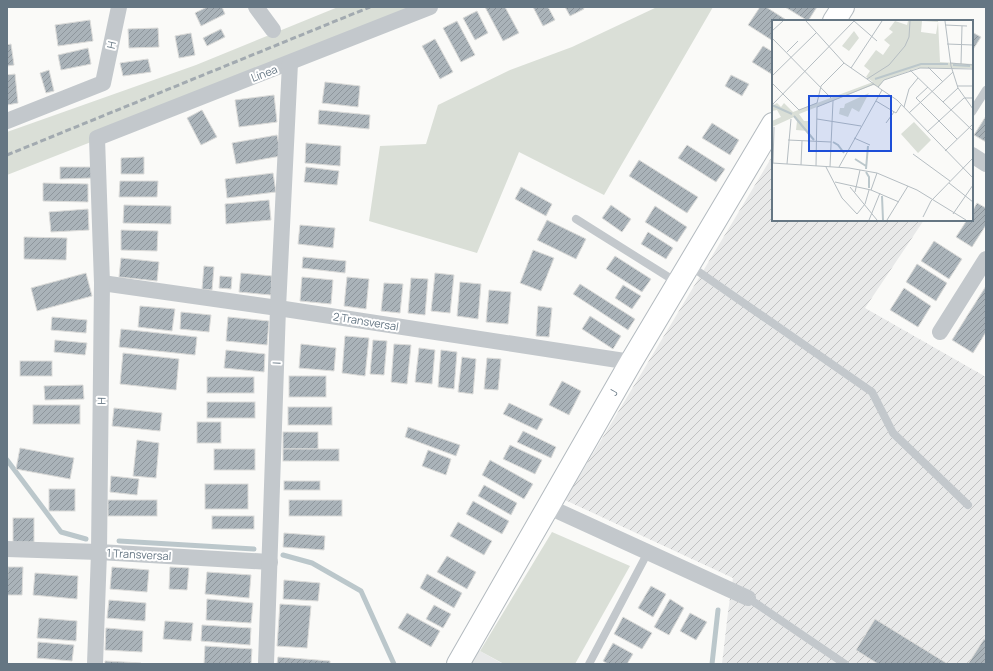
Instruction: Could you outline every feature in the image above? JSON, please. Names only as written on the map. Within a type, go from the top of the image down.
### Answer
[{"type":"main road","points":[[835,20],[843,7]]},
{"type":"main road","name":"J","points":[[458,664],[549,507],[630,362],[772,126]]},
{"type":"street","name":"H","points":[[7,121],[104,83],[119,7]]},
{"type":"street","points":[[256,7],[273,30]]},
{"type":"street","name":"Línea","points":[[97,138],[430,7]]},
{"type":"street","name":"I","points":[[266,664],[278,308],[290,63]]},
{"type":"street","name":"H","points":[[95,664],[99,552],[102,283],[97,138]]},
{"type":"street","points":[[973,156],[986,164]]},
{"type":"street","points":[[940,332],[986,259]]},
{"type":"street","name":"2 Transversal","points":[[102,283],[278,308],[630,362]]},
{"type":"street","points":[[549,507],[748,598]]},
{"type":"street","name":"1 Transversal","points":[[7,549],[99,552],[270,562]]},
{"type":"lane","points":[[973,110],[986,90]]},
{"type":"lane","points":[[576,218],[678,283]]},
{"type":"lane","points":[[689,264],[872,392],[893,433],[968,505]]},
{"type":"lane","points":[[589,664],[648,552]]},
{"type":"lane","points":[[748,598],[845,664]]},
{"type":"shaded area","points":[[338,7],[435,7],[7,175],[7,132],[196,65]]},
{"type":"shaded area","points":[[657,7],[713,7],[604,195],[519,152],[477,253],[369,221],[380,146],[426,144],[438,105],[510,70],[572,47]]},
{"type":"shaded area","points":[[772,157],[772,221],[923,221],[865,308],[986,377],[986,664],[722,664],[733,578],[565,500]]},
{"type":"shaded area","points":[[552,532],[630,566],[575,664],[504,664],[480,651]]},
{"type":"shaded area","points":[[468,646],[480,651],[503,664],[458,664]]},
{"type":"building","points":[[207,7],[222,7],[225,14],[201,26],[195,13]]},
{"type":"building","points":[[485,7],[505,7],[519,33],[503,41]]},
{"type":"building","points":[[533,7],[548,7],[555,20],[543,26]]},
{"type":"building","points":[[565,7],[583,7],[584,9],[570,16]]},
{"type":"building","points":[[760,7],[766,7],[786,20],[772,20],[772,40],[748,25]]},
{"type":"building","points":[[785,7],[817,7],[809,20]]},
{"type":"building","points":[[477,11],[488,33],[475,40],[463,18]]},
{"type":"building","points":[[90,20],[93,41],[58,46],[55,25]]},
{"type":"building","points":[[457,21],[475,55],[461,62],[443,28]]},
{"type":"building","points":[[158,28],[159,47],[129,48],[128,29]]},
{"type":"building","points":[[221,29],[225,37],[207,46],[203,38]]},
{"type":"building","points":[[191,33],[195,55],[179,58],[175,36]]},
{"type":"building","points":[[973,33],[981,37],[973,49]]},
{"type":"building","points":[[435,39],[453,72],[440,79],[422,46]]},
{"type":"building","points":[[11,44],[14,65],[7,66],[7,45]]},
{"type":"building","points":[[763,46],[772,51],[772,74],[752,62]]},
{"type":"building","points":[[88,48],[91,64],[61,70],[58,55]]},
{"type":"building","points":[[148,59],[151,72],[123,76],[120,63]]},
{"type":"building","points":[[49,70],[54,91],[46,93],[40,73]]},
{"type":"building","points":[[15,74],[18,103],[7,105],[7,75]]},
{"type":"building","points":[[731,75],[749,84],[742,96],[725,86]]},
{"type":"building","points":[[325,82],[360,86],[358,107],[322,103]]},
{"type":"building","points":[[274,95],[277,122],[239,127],[235,100]]},
{"type":"building","points":[[202,110],[217,137],[201,145],[187,118]]},
{"type":"building","points":[[319,110],[370,115],[369,129],[318,124]]},
{"type":"building","points":[[986,116],[986,142],[974,135]]},
{"type":"building","points":[[712,123],[739,140],[730,155],[702,138]]},
{"type":"building","points":[[277,135],[281,156],[236,164],[232,143]]},
{"type":"building","points":[[306,143],[341,146],[340,166],[305,163]]},
{"type":"building","points":[[687,145],[725,169],[716,182],[678,158]]},
{"type":"building","points":[[144,157],[144,174],[121,174],[121,158]]},
{"type":"building","points":[[639,160],[698,197],[687,213],[629,176]]},
{"type":"building","points":[[60,167],[92,167],[92,178],[60,179]]},
{"type":"building","points":[[306,167],[339,171],[337,185],[304,182]]},
{"type":"building","points":[[273,173],[276,192],[227,198],[225,179]]},
{"type":"building","points":[[120,181],[158,181],[157,197],[119,197]]},
{"type":"building","points":[[43,183],[88,184],[88,202],[43,201]]},
{"type":"building","points":[[521,187],[552,204],[546,216],[515,199]]},
{"type":"building","points":[[269,200],[271,220],[226,224],[225,204]]},
{"type":"building","points":[[977,203],[986,208],[986,225],[972,247],[956,237],[966,221],[973,221],[973,210]]},
{"type":"building","points":[[124,205],[171,206],[171,224],[123,223]]},
{"type":"building","points":[[611,205],[631,219],[622,232],[602,218]]},
{"type":"building","points":[[655,206],[687,227],[677,242],[645,222]]},
{"type":"building","points":[[88,209],[89,230],[51,232],[49,212]]},
{"type":"building","points":[[547,220],[586,239],[576,259],[537,240]]},
{"type":"building","points":[[300,225],[335,228],[333,248],[298,244]]},
{"type":"building","points":[[121,230],[158,231],[157,251],[121,250]]},
{"type":"building","points":[[648,232],[673,248],[666,259],[641,244]]},
{"type":"building","points":[[24,237],[67,238],[66,260],[24,259]]},
{"type":"building","points":[[934,241],[962,259],[949,279],[921,261]]},
{"type":"building","points":[[533,250],[554,258],[541,291],[520,283]]},
{"type":"building","points":[[615,256],[651,279],[642,292],[606,269]]},
{"type":"building","points":[[303,257],[346,261],[345,273],[302,268]]},
{"type":"building","points":[[121,258],[159,262],[157,281],[119,277]]},
{"type":"building","points":[[917,264],[947,283],[936,301],[906,282]]},
{"type":"building","points":[[204,266],[214,267],[212,290],[202,289]]},
{"type":"building","points":[[86,273],[92,296],[37,311],[31,288]]},
{"type":"building","points":[[241,273],[272,276],[271,295],[239,292]]},
{"type":"building","points":[[435,273],[454,275],[450,313],[431,311]]},
{"type":"building","points":[[220,276],[232,277],[231,289],[219,288]]},
{"type":"building","points":[[302,277],[333,280],[331,304],[300,301]]},
{"type":"building","points":[[347,277],[369,279],[366,309],[344,306]]},
{"type":"building","points":[[411,278],[428,279],[425,315],[408,313]]},
{"type":"building","points":[[460,282],[481,284],[478,319],[457,316]]},
{"type":"building","points":[[384,283],[403,284],[400,313],[381,311]]},
{"type":"building","points":[[580,284],[635,319],[628,330],[573,294]]},
{"type":"building","points":[[623,285],[641,296],[632,309],[615,298]]},
{"type":"building","points":[[986,286],[986,332],[973,353],[952,340]]},
{"type":"building","points":[[904,288],[931,306],[918,327],[890,310]]},
{"type":"building","points":[[489,290],[511,292],[508,324],[486,322]]},
{"type":"building","points":[[140,306],[175,309],[172,331],[138,327]]},
{"type":"building","points":[[538,306],[552,308],[549,337],[536,336]]},
{"type":"building","points":[[181,312],[211,315],[209,332],[180,329]]},
{"type":"building","points":[[590,316],[621,336],[613,349],[582,329]]},
{"type":"building","points":[[52,317],[87,320],[86,333],[51,330]]},
{"type":"building","points":[[228,317],[269,321],[267,345],[226,341]]},
{"type":"building","points":[[121,329],[197,337],[195,355],[119,347]]},
{"type":"building","points":[[345,336],[369,338],[365,376],[342,373]]},
{"type":"building","points":[[55,340],[87,343],[85,355],[54,352]]},
{"type":"building","points":[[373,340],[387,341],[384,375],[370,374]]},
{"type":"building","points":[[301,344],[336,348],[334,371],[299,368]]},
{"type":"building","points":[[394,344],[411,345],[407,384],[391,382]]},
{"type":"building","points":[[419,348],[435,350],[432,384],[415,382]]},
{"type":"building","points":[[226,350],[265,354],[264,372],[224,368]]},
{"type":"building","points":[[441,350],[457,352],[454,389],[438,387]]},
{"type":"building","points":[[123,353],[179,359],[176,390],[120,384]]},
{"type":"building","points":[[462,357],[476,359],[473,394],[458,392]]},
{"type":"building","points":[[487,358],[501,359],[498,390],[484,389]]},
{"type":"building","points":[[20,361],[52,361],[52,376],[20,376]]},
{"type":"building","points":[[289,376],[326,376],[326,397],[289,397]]},
{"type":"building","points":[[207,377],[254,377],[254,393],[207,393]]},
{"type":"building","points":[[562,381],[581,391],[569,415],[549,405]]},
{"type":"building","points":[[83,385],[84,399],[45,400],[44,386]]},
{"type":"building","points":[[207,402],[255,402],[255,418],[207,418]]},
{"type":"building","points":[[509,403],[543,419],[537,430],[503,414]]},
{"type":"building","points":[[33,405],[80,405],[80,424],[33,424]]},
{"type":"building","points":[[288,407],[332,407],[332,425],[288,425]]},
{"type":"building","points":[[114,408],[162,413],[160,431],[112,426]]},
{"type":"building","points":[[197,422],[221,422],[221,443],[197,443]]},
{"type":"building","points":[[408,427],[460,445],[456,456],[405,437]]},
{"type":"building","points":[[523,431],[556,447],[551,458],[517,442]]},
{"type":"building","points":[[283,432],[318,432],[318,449],[283,449]]},
{"type":"building","points":[[137,440],[159,443],[156,478],[133,476]]},
{"type":"building","points":[[510,445],[542,460],[535,474],[503,459]]},
{"type":"building","points":[[20,448],[74,458],[70,479],[16,469]]},
{"type":"building","points":[[214,449],[255,449],[255,470],[214,470]]},
{"type":"building","points":[[283,449],[339,449],[339,461],[283,461]]},
{"type":"building","points":[[428,450],[451,459],[446,475],[422,466]]},
{"type":"building","points":[[490,460],[533,484],[524,499],[482,475]]},
{"type":"building","points":[[111,476],[139,479],[137,495],[110,492]]},
{"type":"building","points":[[284,481],[320,481],[320,490],[284,490]]},
{"type":"building","points":[[205,484],[248,484],[248,509],[205,509]]},
{"type":"building","points":[[484,485],[517,503],[511,515],[478,496]]},
{"type":"building","points":[[49,489],[75,489],[75,511],[49,511]]},
{"type":"building","points":[[108,500],[157,500],[157,516],[108,516]]},
{"type":"building","points":[[289,500],[342,500],[342,516],[289,516]]},
{"type":"building","points":[[473,501],[509,521],[502,534],[466,514]]},
{"type":"building","points":[[212,516],[254,516],[254,529],[212,529]]},
{"type":"building","points":[[13,518],[34,518],[34,542],[13,542]]},
{"type":"building","points":[[458,522],[492,541],[484,555],[450,536]]},
{"type":"building","points":[[284,533],[325,536],[324,550],[283,547]]},
{"type":"building","points":[[447,556],[476,572],[467,589],[437,572]]},
{"type":"building","points":[[8,567],[23,567],[22,595],[7,595]]},
{"type":"building","points":[[112,567],[149,570],[147,592],[110,589]]},
{"type":"building","points":[[170,567],[189,568],[187,590],[169,589]]},
{"type":"building","points":[[207,572],[251,575],[249,598],[205,594]]},
{"type":"building","points":[[35,573],[78,576],[77,599],[33,595]]},
{"type":"building","points":[[427,574],[462,593],[454,608],[420,588]]},
{"type":"building","points":[[284,580],[320,583],[318,601],[283,599]]},
{"type":"building","points":[[651,586],[666,594],[653,617],[638,608]]},
{"type":"building","points":[[207,599],[253,603],[251,623],[206,620]]},
{"type":"building","points":[[670,599],[684,608],[669,635],[654,627]]},
{"type":"building","points":[[109,600],[146,603],[145,621],[107,618]]},
{"type":"building","points":[[280,604],[311,606],[307,648],[277,646]]},
{"type":"building","points":[[434,605],[451,614],[443,628],[426,619]]},
{"type":"building","points":[[407,613],[440,631],[431,647],[398,628]]},
{"type":"building","points":[[690,613],[707,622],[696,640],[680,631]]},
{"type":"building","points":[[623,617],[652,633],[642,649],[614,634]]},
{"type":"building","points":[[39,618],[77,621],[76,641],[37,638]]},
{"type":"building","points":[[875,619],[948,664],[878,664],[856,650]]},
{"type":"building","points":[[165,621],[193,623],[191,641],[163,639]]},
{"type":"building","points":[[202,625],[251,628],[250,645],[201,641]]},
{"type":"building","points":[[106,628],[143,631],[142,652],[105,650]]},
{"type":"building","points":[[984,639],[986,640],[986,664],[968,664]]},
{"type":"building","points":[[38,642],[74,645],[72,661],[37,658]]},
{"type":"building","points":[[613,643],[633,654],[627,664],[608,664],[603,661]]},
{"type":"building","points":[[205,646],[252,649],[251,664],[204,664]]},
{"type":"building","points":[[278,657],[330,661],[330,664],[277,664]]},
{"type":"building","points":[[105,661],[141,663],[141,664],[105,664]]},
{"type":"waterway","points":[[7,460],[61,532],[86,539]]},
{"type":"waterway","points":[[119,541],[254,549]]},
{"type":"waterway","points":[[283,555],[312,563],[361,591],[394,664]]},
{"type":"waterway","points":[[712,664],[718,610]]},
{"type":"railway","points":[[7,155],[370,7]]}]
